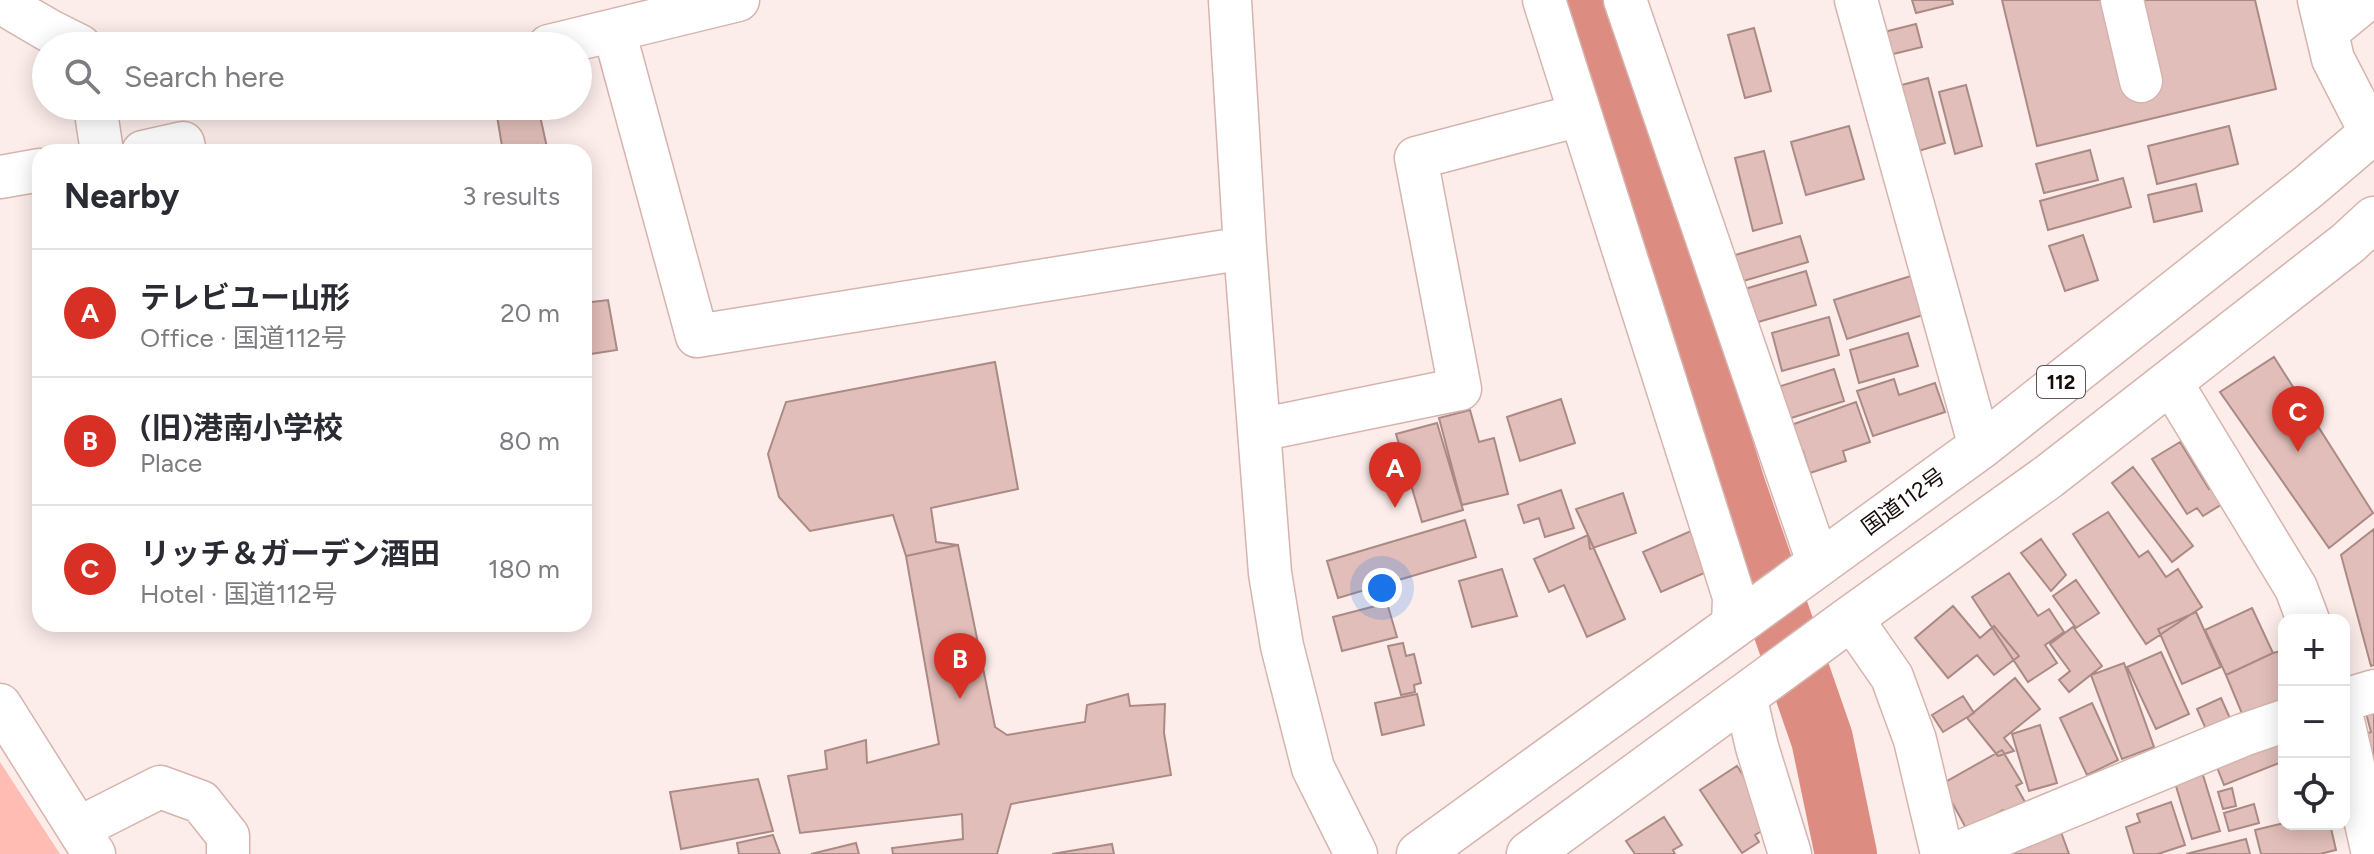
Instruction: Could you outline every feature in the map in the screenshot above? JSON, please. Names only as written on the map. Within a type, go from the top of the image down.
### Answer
[{"type":"highway","name":"国道112号","points":[[1419,854],[1980,447],[2308,187],[2372,132]]},
{"type":"highway","points":[[1529,854],[2048,477],[2348,243],[2374,219]]},
{"type":"street","points":[[592,36],[738,0]]},
{"type":"street","points":[[1230,0],[1270,573],[1282,646],[1313,768],[1356,854]]},
{"type":"street","points":[[1544,0],[1734,597],[1733,627]]},
{"type":"street","points":[[1625,0],[1813,566]]},
{"type":"street","points":[[1856,0],[1980,447]]},
{"type":"street","points":[[2122,0],[2141,81]]},
{"type":"street","points":[[2366,0],[2323,16],[2333,59],[2372,132]]},
{"type":"street","points":[[0,2],[52,32]]},
{"type":"street","points":[[614,31],[697,336],[1245,248]]},
{"type":"street","points":[[1259,430],[1460,389],[1416,158],[1580,115]]},
{"type":"street","points":[[97,120],[101,144]]},
{"type":"street","points":[[0,177],[32,171]]},
{"type":"street","points":[[2170,381],[2296,588],[2306,614]]},
{"type":"street","points":[[1837,628],[1892,677],[1915,740],[1942,854]]},
{"type":"street","points":[[1755,689],[1757,747],[1790,854]]},
{"type":"street","points":[[2350,698],[2374,691]]},
{"type":"street","points":[[0,705],[86,841],[160,787],[201,802],[228,836],[228,854]]},
{"type":"street","points":[[1955,854],[2278,723]]},
{"type":"street","points":[[2350,752],[2373,854]]},
{"type":"shaded area","points":[[0,762],[60,854],[0,854]]},
{"type":"building","points":[[1912,0],[1952,0],[1953,4],[1916,13]]},
{"type":"building","points":[[2002,0],[2255,0],[2276,89],[2037,146]]},
{"type":"building","points":[[1916,24],[1922,47],[1885,56],[1880,33]]},
{"type":"building","points":[[1754,28],[1771,91],[1745,98],[1728,35]]},
{"type":"building","points":[[1928,78],[1945,143],[1915,152],[1898,86]]},
{"type":"building","points":[[1966,85],[1982,146],[1955,154],[1939,92]]},
{"type":"building","points":[[498,120],[541,120],[546,144],[502,144]]},
{"type":"building","points":[[1849,126],[1864,179],[1806,195],[1791,142]]},
{"type":"building","points":[[2229,126],[2238,164],[2157,184],[2148,146]]},
{"type":"building","points":[[2090,150],[2098,180],[2044,193],[2036,164]]},
{"type":"building","points":[[1764,151],[1782,223],[1753,231],[1735,158]]},
{"type":"building","points":[[2123,178],[2131,207],[2048,230],[2040,201]]},
{"type":"building","points":[[2196,184],[2202,211],[2154,222],[2148,195]]},
{"type":"building","points":[[2083,235],[2098,280],[2065,291],[2049,246]]},
{"type":"building","points":[[1800,236],[1808,262],[1740,282],[1732,256]]},
{"type":"building","points":[[1806,271],[1816,305],[1748,325],[1738,291]]},
{"type":"building","points":[[1914,275],[1926,314],[1847,339],[1834,300]]},
{"type":"building","points":[[608,300],[617,350],[592,354],[592,302]]},
{"type":"building","points":[[1829,317],[1839,355],[1782,371],[1772,333]]},
{"type":"building","points":[[1908,333],[1918,366],[1859,383],[1850,350]]},
{"type":"building","points":[[2274,357],[2373,513],[2329,548],[2220,392]]},
{"type":"building","points":[[995,362],[1018,489],[931,508],[936,542],[958,545],[906,556],[893,515],[810,531],[779,497],[768,454],[786,402]]},
{"type":"building","points":[[1834,369],[1844,401],[1782,421],[1772,389]]},
{"type":"building","points":[[1894,379],[1899,395],[1935,383],[1945,412],[1873,436],[1857,391]]},
{"type":"building","points":[[1561,399],[1575,443],[1520,461],[1507,417]]},
{"type":"building","points":[[1856,402],[1870,442],[1843,451],[1846,461],[1810,473],[1803,451],[1786,456],[1777,430]]},
{"type":"building","points":[[1470,410],[1479,442],[1494,438],[1508,494],[1462,505],[1439,418]]},
{"type":"building","points":[[1437,423],[1463,510],[1422,522],[1396,434]]},
{"type":"building","points":[[2180,442],[2209,489],[2221,481],[2232,498],[2203,516],[2197,508],[2187,514],[2152,459]]},
{"type":"building","points":[[2133,467],[2193,546],[2172,562],[2112,483]]},
{"type":"building","points":[[1561,490],[1574,528],[1545,537],[1539,518],[1524,523],[1518,505]]},
{"type":"building","points":[[1623,493],[1636,533],[1590,549],[1588,535],[1576,509]]},
{"type":"building","points":[[2108,512],[2139,557],[2148,551],[2166,577],[2178,569],[2202,607],[2146,644],[2073,534]]},
{"type":"building","points":[[1465,520],[1476,557],[1338,598],[1327,561]]},
{"type":"building","points":[[1700,527],[1718,567],[1661,592],[1643,552]]},
{"type":"building","points":[[2374,529],[2374,665],[2371,666],[2341,555]]},
{"type":"building","points":[[1588,535],[1625,619],[1587,637],[1564,585],[1549,592],[1534,559]]},
{"type":"building","points":[[2041,539],[2066,575],[2051,591],[2021,553]]},
{"type":"building","points":[[958,545],[995,727],[1007,735],[1085,722],[1087,705],[1128,694],[1130,706],[1165,704],[1164,733],[1171,775],[1011,804],[997,854],[893,854],[892,848],[963,839],[962,814],[800,833],[788,776],[827,769],[825,751],[866,740],[867,763],[939,744],[906,556]]},
{"type":"building","points":[[1502,569],[1517,616],[1472,627],[1459,581]]},
{"type":"building","points":[[2009,573],[2038,616],[2049,609],[2064,632],[2045,645],[2057,663],[2028,682],[1972,597]]},
{"type":"building","points":[[2076,580],[2099,613],[2076,628],[2053,596]]},
{"type":"building","points":[[1387,603],[1397,637],[1342,651],[1333,617]]},
{"type":"building","points":[[1953,606],[1980,638],[1994,626],[2019,656],[1994,675],[1977,655],[1948,678],[1915,638]]},
{"type":"building","points":[[2252,608],[2273,653],[2226,675],[2205,630]]},
{"type":"building","points":[[2196,612],[2221,667],[2182,684],[2158,629]]},
{"type":"building","points":[[2073,627],[2102,666],[2069,692],[2059,680],[2070,671],[2050,644]]},
{"type":"building","points":[[1403,643],[1406,656],[1414,654],[1421,683],[1414,685],[1415,692],[1401,695],[1388,646]]},
{"type":"building","points":[[2161,652],[2189,714],[2156,729],[2127,667]]},
{"type":"building","points":[[2278,652],[2278,701],[2243,716],[2226,675]]},
{"type":"building","points":[[2124,663],[2154,747],[2122,759],[2091,675]]},
{"type":"building","points":[[2015,678],[2040,709],[2004,738],[2014,751],[1998,756],[1967,718]]},
{"type":"building","points":[[1417,694],[1424,725],[1382,735],[1375,703]]},
{"type":"building","points":[[1963,696],[1974,713],[1943,732],[1932,715]]},
{"type":"building","points":[[2221,698],[2233,725],[2209,736],[2197,709]]},
{"type":"building","points":[[2092,703],[2118,760],[2087,775],[2060,718]]},
{"type":"building","points":[[2374,707],[2374,764],[2362,735],[2371,732],[2365,709]]},
{"type":"building","points":[[2040,725],[2057,783],[2029,791],[2012,734]]},
{"type":"building","points":[[2278,731],[2278,763],[2224,785],[2213,757]]},
{"type":"building","points":[[2002,750],[2022,783],[2016,786],[2025,802],[2006,814],[2003,810],[1967,830],[1942,784]]},
{"type":"building","points":[[2200,765],[2220,831],[2192,839],[2172,773]]},
{"type":"building","points":[[1737,766],[1775,823],[1755,835],[1759,842],[1742,853],[1700,790]]},
{"type":"building","points":[[758,779],[773,831],[681,849],[670,792]]},
{"type":"building","points":[[2232,788],[2236,806],[2223,809],[2218,792]]},
{"type":"building","points":[[2171,802],[2185,845],[2158,854],[2134,854],[2126,827],[2140,822],[2137,814]]},
{"type":"building","points":[[2254,804],[2259,823],[2229,831],[2224,813]]},
{"type":"building","points":[[1664,817],[1682,845],[1673,850],[1675,854],[1635,854],[1626,841]]},
{"type":"building","points":[[2058,824],[2069,854],[1983,854]]},
{"type":"building","points":[[2278,824],[2278,830],[2331,830],[2336,850],[2320,854],[2261,854],[2255,830]]},
{"type":"building","points":[[773,835],[780,854],[739,854],[737,843]]},
{"type":"building","points":[[2246,839],[2250,854],[2186,854]]},
{"type":"building","points":[[856,843],[859,854],[811,854]]},
{"type":"building","points":[[1112,844],[1114,854],[1052,854]]},
{"type":"waterway","points":[[1583,0],[1735,488],[1822,739],[1846,854]]},
{"type":"place","name":"リッチ＆ガーデン酒田","points":[[2298,452]]},
{"type":"place","name":"テレビユー山形","points":[[1395,508]]},
{"type":"place","name":"(旧)港南小学校","points":[[960,699]]}]
